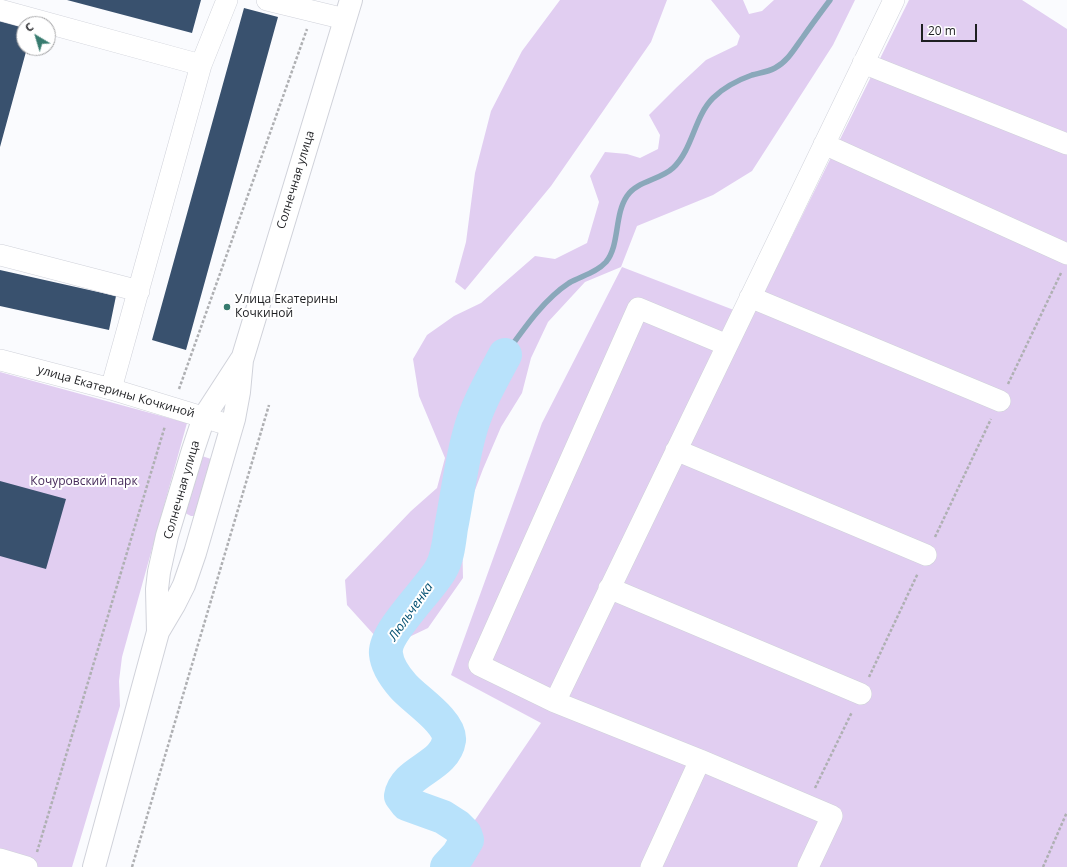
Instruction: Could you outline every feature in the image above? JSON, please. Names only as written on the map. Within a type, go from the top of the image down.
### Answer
[{"type":"main road","name":"Солнечная улица","points":[[94,867],[158,632],[184,585],[195,553],[232,426],[239,392],[242,360],[348,9]]},
{"type":"main road","name":"Солнечная улица","points":[[158,632],[156,602],[159,572],[167,536],[193,450],[204,417],[242,360]]},
{"type":"street","points":[[111,389],[201,65],[227,0]]},
{"type":"street","points":[[267,0],[314,11],[348,9]]},
{"type":"street","points":[[555,702],[894,0]]},
{"type":"street","points":[[0,10],[201,65]]},
{"type":"street","points":[[863,63],[1067,144]]},
{"type":"street","points":[[824,144],[1065,260]]},
{"type":"street","points":[[0,255],[139,291]]},
{"type":"street","points":[[750,297],[1000,401]]},
{"type":"street","points":[[727,345],[638,308],[479,665],[555,702],[700,760],[832,816],[808,867]]},
{"type":"street","name":"улица Екатерины Кочкиной","points":[[0,360],[111,389],[232,426]]},
{"type":"street","points":[[676,450],[926,555]]},
{"type":"street","points":[[610,588],[861,694]]},
{"type":"street","points":[[651,867],[700,760]]},
{"type":"street","points":[[0,859],[31,863]]},
{"type":"path","points":[[178,393],[314,11]]},
{"type":"path","points":[[807,806],[1000,401],[1065,260]]},
{"type":"path","points":[[132,867],[269,405]]},
{"type":"path","points":[[31,863],[165,425]]},
{"type":"path","points":[[1043,867],[1067,812]]},
{"type":"green space","points":[[560,0],[667,0],[651,42],[551,186],[465,290],[455,282],[466,242],[475,173],[491,111],[522,51]]},
{"type":"green space","points":[[711,0],[743,0],[749,14],[762,11],[774,0],[855,0],[833,45],[752,171],[713,195],[637,226],[621,267],[585,282],[548,322],[531,358],[522,393],[501,427],[472,498],[462,532],[463,578],[428,628],[386,648],[347,605],[345,580],[411,511],[437,488],[445,458],[419,396],[413,359],[427,335],[454,316],[481,303],[535,256],[555,259],[587,243],[599,202],[590,176],[605,152],[627,154],[640,158],[658,149],[660,135],[649,115],[706,60],[737,45],[740,36]]},
{"type":"green space","points":[[909,0],[1022,0],[1067,29],[1067,867],[443,867],[541,723],[451,675],[542,423],[622,267],[752,317]]},
{"type":"green space","name":"Кочуровский парк","points":[[0,372],[187,423],[122,657],[119,681],[120,706],[72,867],[0,867]]},
{"type":"green space","points":[[199,455],[214,460],[195,516],[191,516],[185,513]]},
{"type":"building","points":[[67,0],[201,0],[192,33]]},
{"type":"building","points":[[244,8],[278,17],[186,350],[152,340]]},
{"type":"building","points":[[0,21],[16,25],[16,56],[25,56],[0,147]]},
{"type":"building","points":[[0,270],[116,296],[109,330],[0,306]]},
{"type":"building","points":[[0,481],[66,499],[46,569],[0,556]]},
{"type":"waterway","points":[[505,355],[534,316],[551,298],[569,283],[593,272],[606,262],[613,247],[620,212],[627,196],[637,187],[668,172],[673,168],[685,152],[697,123],[713,98],[726,87],[752,75],[772,69],[784,62],[830,0]]},
{"type":"waterway","name":"Люльченка","points":[[447,867],[458,855],[467,840],[465,834],[457,826],[443,817],[407,804],[401,796],[404,788],[410,780],[440,757],[446,749],[449,740],[448,733],[438,718],[400,683],[390,667],[386,654],[387,645],[399,623],[441,569],[448,549],[466,446],[472,425],[484,394],[505,355]]},
{"type":"place","name":"Улица Екатерины Кочкиной","points":[[227,307]]}]
